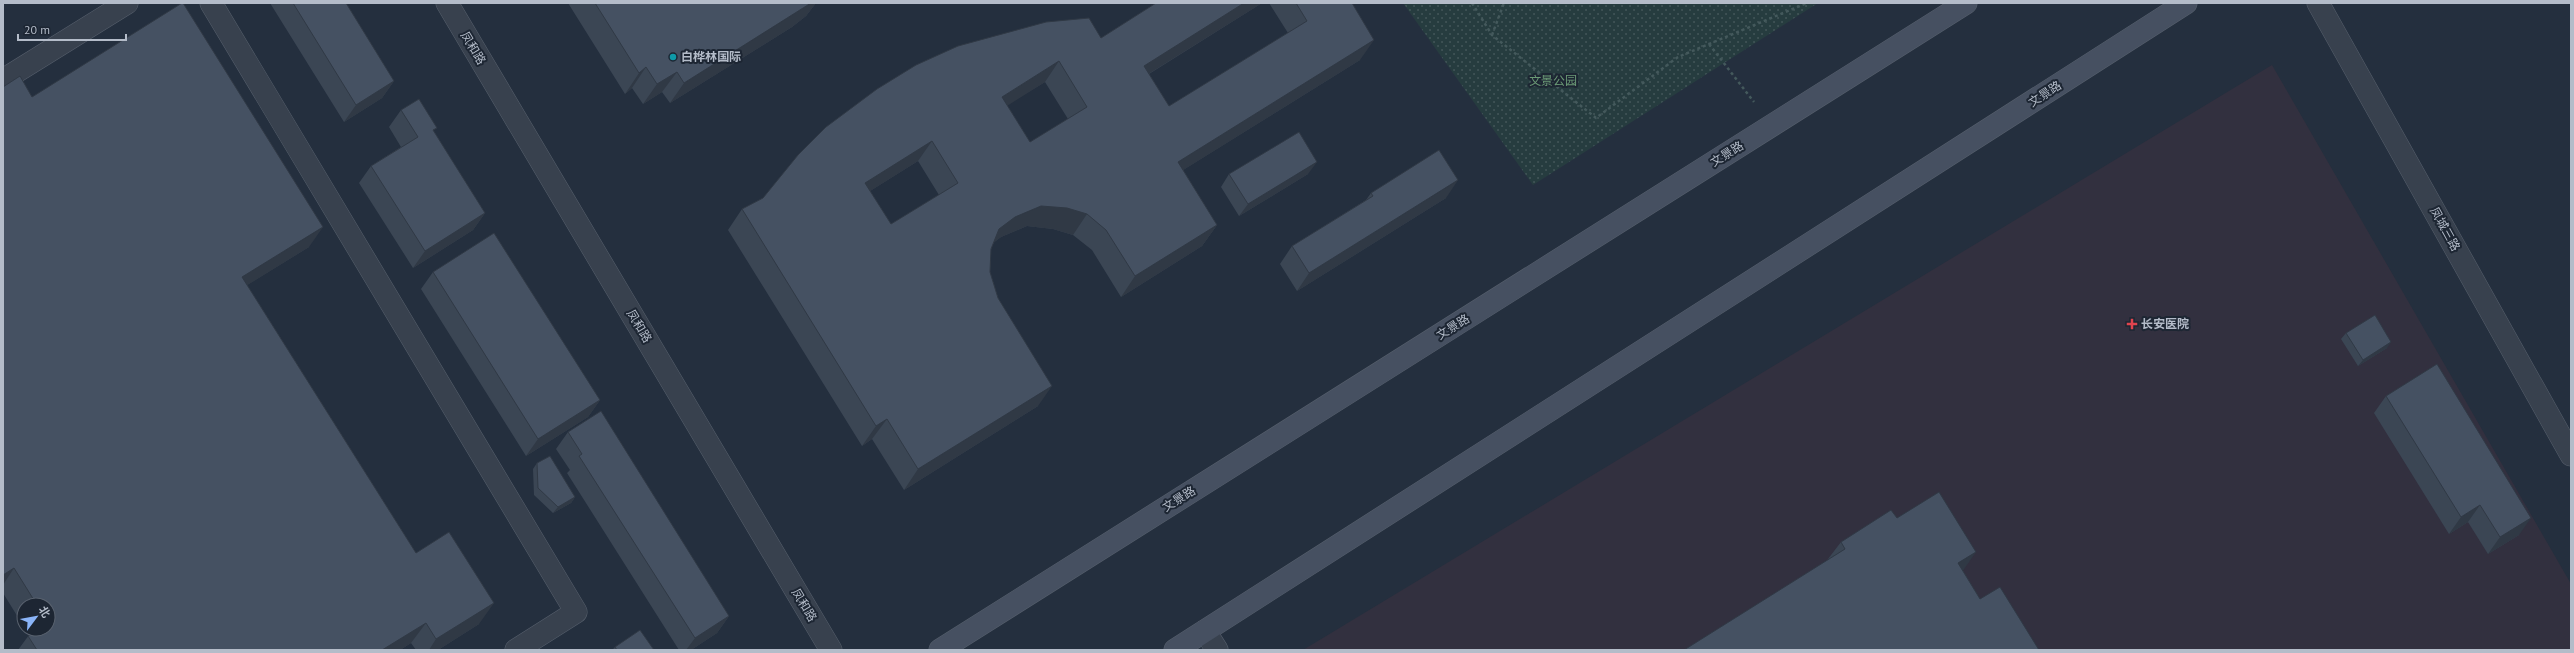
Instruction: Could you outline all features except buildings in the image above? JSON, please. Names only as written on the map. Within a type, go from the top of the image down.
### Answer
[{"type":"main road","name":"文景路","points":[[940,650],[1966,3]]},
{"type":"main road","name":"文景路","points":[[1175,650],[2186,3]]},
{"type":"street","points":[[3,80],[127,3]]},
{"type":"street","points":[[211,3],[576,612],[516,650]]},
{"type":"street","name":"凤和路","points":[[447,3],[831,650]]},
{"type":"street","name":"凤城三路","points":[[2318,3],[2571,455]]},
{"type":"street","points":[[1205,631],[1217,650]]},
{"type":"path","points":[[1472,3],[1492,35],[1596,118],[1678,57],[1807,3]]},
{"type":"path","points":[[1492,35],[1504,3]]},
{"type":"path","points":[[1709,44],[1772,125]]},
{"type":"shaded area","name":"长安医院","points":[[2272,65],[2571,584],[2571,650],[1303,650]]},
{"type":"green space","name":"文景公园","points":[[1403,3],[1818,3],[1533,185]]},
{"type":"place","name":"白桦林国际","points":[[673,57]]},
{"type":"place","name":"长安医院","points":[[2132,324]]}]
